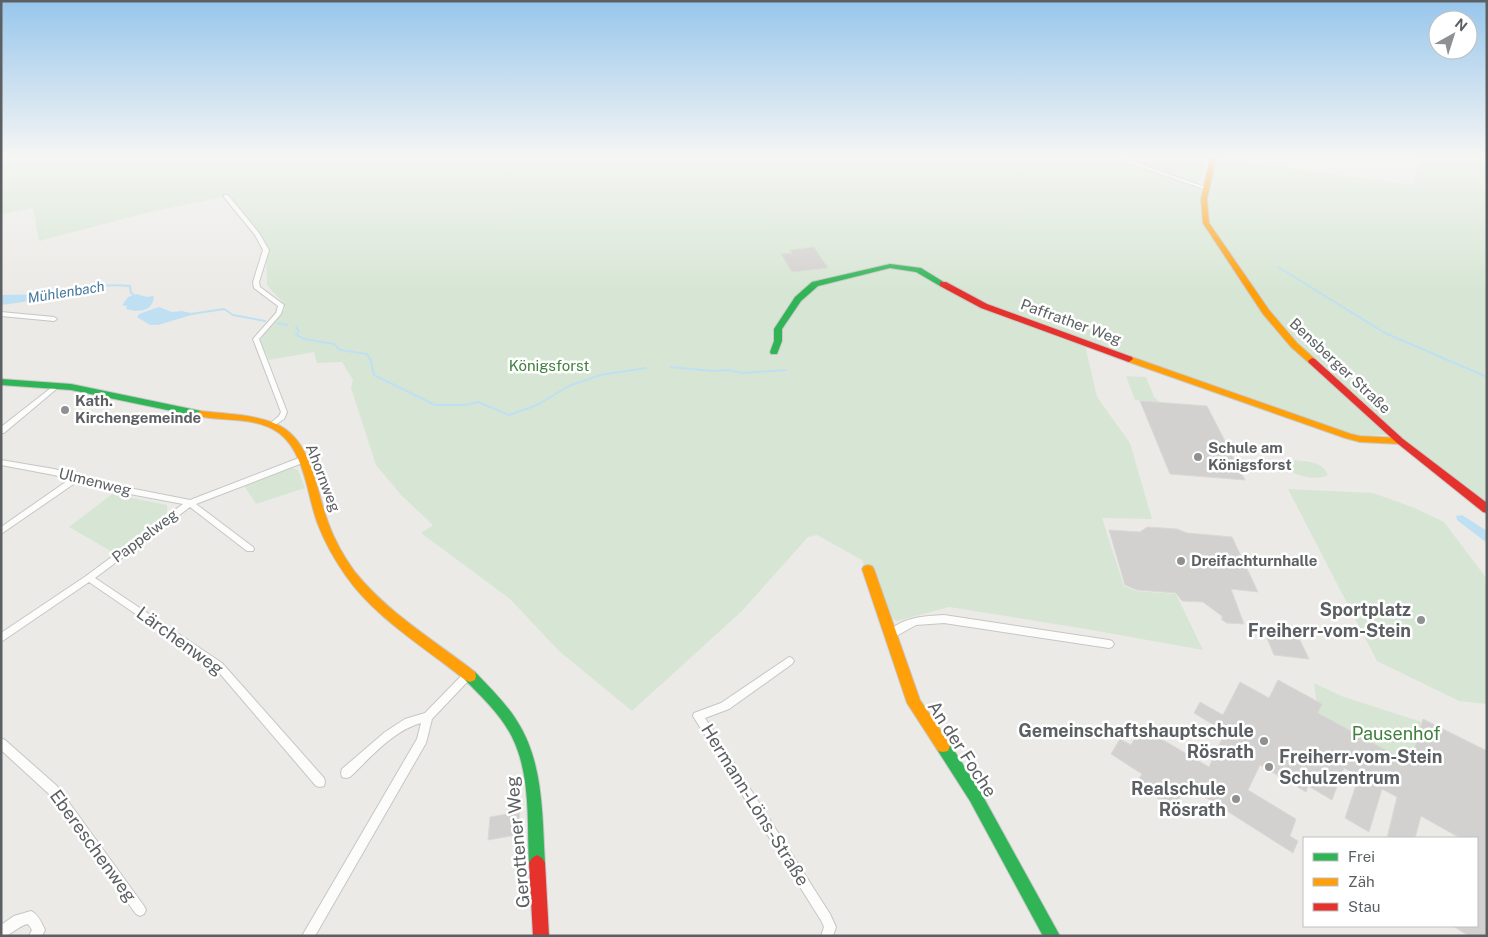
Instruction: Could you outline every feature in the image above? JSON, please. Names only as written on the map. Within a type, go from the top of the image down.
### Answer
[{"type":"street","points":[[231,202],[257,234],[266,250],[256,282],[257,288],[281,305],[279,312],[256,339],[284,412],[282,417],[272,425]]},
{"type":"street","name":"Bensberger Straße","points":[[1204,202],[1202,210],[1206,223],[1266,312],[1294,345],[1400,441],[1487,509]]},
{"type":"street","name":"Paffrather Weg","points":[[774,352],[778,341],[778,329],[798,299],[815,284],[890,266],[900,266],[918,270],[984,306],[1030,324],[1280,412],[1360,439],[1400,441]]},
{"type":"street","points":[[1,314],[54,319]]},
{"type":"street","name":"Ahornweg","points":[[1,382],[58,385],[150,405],[258,421],[281,430],[293,442],[302,460],[328,533],[350,573],[379,606],[468,676]]},
{"type":"street","points":[[1,431],[58,385]]},
{"type":"street","name":"Pappelweg","points":[[1,638],[90,578],[190,503],[302,460]]},
{"type":"street","name":"Ulmenweg","points":[[1,462],[190,503]]},
{"type":"street","points":[[1,531],[75,479]]},
{"type":"street","points":[[190,503],[250,549]]},
{"type":"street","name":"An der Foche","points":[[868,569],[914,703],[975,796],[1052,936]]},
{"type":"street","name":"Lärchenweg","points":[[90,578],[219,666],[320,782]]},
{"type":"street","points":[[891,635],[907,623],[924,619],[944,619],[1109,644]]},
{"type":"street","name":"Hermann-Löns-Straße","points":[[789,661],[725,706],[698,716],[826,918],[830,927],[827,936]]},
{"type":"street","points":[[308,936],[422,740],[428,717],[468,676]]},
{"type":"street","name":"Gerottener Weg","points":[[468,676],[492,698],[518,735],[532,777],[541,936]]},
{"type":"street","points":[[346,773],[389,735],[409,722],[428,717]]},
{"type":"street","name":"Ebereschenweg","points":[[1,743],[53,790],[140,910]]},
{"type":"street","points":[[1,934],[18,920],[31,917],[39,930],[35,936]]},
{"type":"green space","name":"Königsforst","points":[[1,202],[200,202],[146,213],[39,241],[33,208],[1,214]]},
{"type":"green space","name":"Königsforst","points":[[226,202],[1487,202],[1487,503],[1434,466],[1395,435],[1355,435],[1084,340],[1097,397],[1130,443],[1152,519],[1102,518],[1124,586],[1136,591],[1176,594],[1203,650],[949,607],[897,621],[889,617],[862,560],[817,535],[808,537],[742,611],[632,711],[559,651],[510,599],[421,533],[433,525],[402,496],[376,465],[351,388],[353,380],[342,362],[317,363],[314,352],[269,360],[260,341],[269,326],[285,309],[284,304],[267,285],[266,249]]},
{"type":"green space","points":[[1126,376],[1146,377],[1154,397],[1161,403],[1135,400]]},
{"type":"green space","points":[[1287,461],[1317,464],[1322,466],[1328,475],[1318,478],[1300,476],[1287,467]]},
{"type":"green space","points":[[292,468],[298,470],[305,488],[256,504],[244,486]]},
{"type":"green space","name":"Sportplatz Freiherr-vom-Stein","points":[[1288,489],[1373,493],[1415,508],[1444,522],[1487,579],[1487,704],[1459,701],[1377,661]]},
{"type":"green space","points":[[112,494],[167,505],[167,513],[114,553],[69,527]]},
{"type":"green space","name":"Pausenhof","points":[[1314,683],[1344,697],[1422,722],[1410,763],[1318,713]]},
{"type":"water","points":[[50,294],[51,296],[46,299],[1,305],[1,295]]},
{"type":"water","points":[[136,294],[147,297],[153,296],[152,304],[149,308],[136,311],[126,309],[127,306],[122,305],[128,297]]},
{"type":"water","points":[[159,307],[172,312],[182,311],[195,314],[158,325],[150,325],[137,317],[139,314]]},
{"type":"water","points":[[1462,515],[1487,531],[1487,543],[1457,520],[1456,516]]},
{"type":"building","points":[[814,247],[828,268],[792,272],[781,254],[792,253],[790,250]]},
{"type":"building","name":"Schule am Königsforst","points":[[1140,401],[1207,406],[1245,480],[1170,474]]},
{"type":"building","name":"Dreifachturnhalle","points":[[1147,527],[1177,529],[1187,533],[1232,537],[1258,592],[1231,589],[1244,624],[1227,623],[1222,620],[1222,616],[1203,602],[1182,601],[1176,593],[1137,590],[1125,585],[1109,530],[1140,532]]},
{"type":"building","points":[[1264,631],[1297,634],[1309,659],[1274,655]]},
{"type":"building","points":[[1278,680],[1322,704],[1318,713],[1410,763],[1423,719],[1487,751],[1487,936],[1469,936],[1455,927],[1478,927],[1478,837],[1458,837],[1421,816],[1415,837],[1387,837],[1397,797],[1382,789],[1369,832],[1345,818],[1359,776],[1344,768],[1332,800],[1308,786],[1306,792],[1260,765],[1248,790],[1296,819],[1290,836],[1298,841],[1293,853],[1186,785],[1174,809],[1136,784],[1142,774],[1111,754],[1120,739],[1131,745],[1141,727],[1209,767],[1225,732],[1194,713],[1200,702],[1223,715],[1240,682],[1269,698]]},
{"type":"building","points":[[520,805],[517,835],[488,840],[490,817],[507,814],[507,806]]},
{"type":"waterway","points":[[1278,267],[1385,333],[1487,377]]},
{"type":"waterway","name":"Mühlenbach","points":[[49,296],[89,287],[109,285],[130,286],[131,293],[135,296]]},
{"type":"waterway","name":"Mühlenbach","points":[[191,314],[224,309],[233,315],[265,321]]},
{"type":"waterway","name":"Mühlenbach","points":[[278,323],[287,325]]},
{"type":"waterway","name":"Mühlenbach","points":[[296,327],[299,331],[296,335],[305,339],[334,344],[340,350],[367,354],[371,361],[374,375],[435,405],[465,405],[478,402],[509,415],[537,405],[569,386],[600,375],[646,368]]},
{"type":"waterway","name":"Mühlenbach","points":[[671,367],[713,371],[727,370],[743,373],[786,370]]},
{"type":"traffic: fast","points":[[774,352],[778,341],[778,329],[798,299],[815,284],[890,266],[918,270],[943,284]]},
{"type":"traffic: fast","points":[[1,382],[71,387],[201,414]]},
{"type":"traffic: fast","points":[[470,676],[508,719],[518,735],[524,750],[529,766],[534,798],[537,863]]},
{"type":"traffic: fast","points":[[943,746],[975,796],[1052,936]]},
{"type":"traffic: slow","points":[[1204,202],[1206,223],[1266,312],[1294,345],[1312,361]]},
{"type":"traffic: slow","points":[[1129,359],[1348,436],[1360,439],[1400,441]]},
{"type":"traffic: slow","points":[[201,414],[254,420],[274,426],[282,431],[298,451],[327,533],[350,573],[362,588],[391,616],[470,676]]},
{"type":"traffic: slow","points":[[868,569],[914,703],[943,746]]},
{"type":"traffic: jam","points":[[943,284],[984,306],[1129,359]]},
{"type":"traffic: jam","points":[[1312,361],[1400,441],[1487,509]]},
{"type":"traffic: jam","points":[[537,863],[541,936]]},
{"type":"place","name":"Kath. Kirchengemeinde","points":[[65,410]]},
{"type":"place","name":"Schule am Königsforst","points":[[1198,457]]},
{"type":"place","name":"Dreifachturnhalle","points":[[1181,561]]},
{"type":"place","name":"Sportplatz Freiherr-vom-Stein","points":[[1421,620]]},
{"type":"place","name":"Gemeinschaftshauptschule Rösrath","points":[[1264,741]]},
{"type":"place","name":"Freiherr-vom-Stein Schulzentrum","points":[[1269,767]]},
{"type":"place","name":"Realschule Rösrath","points":[[1236,799]]}]
